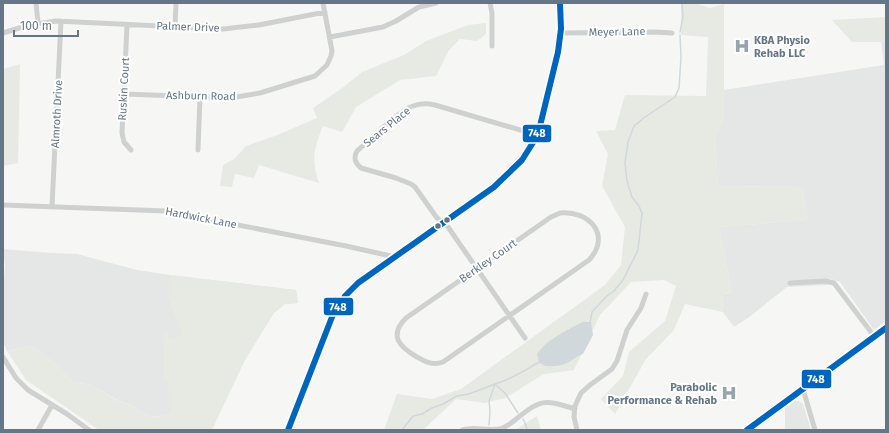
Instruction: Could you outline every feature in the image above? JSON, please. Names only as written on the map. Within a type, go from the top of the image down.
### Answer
[{"type":"main road","points":[[288,430],[332,317],[352,287],[395,258],[494,186],[518,165],[530,148],[537,135],[558,52],[561,33],[560,3]]},
{"type":"main road","points":[[747,430],[886,328]]},
{"type":"street","points":[[36,3],[38,23]]},
{"type":"street","points":[[175,27],[176,3]]},
{"type":"street","name":"Ashburn Road","points":[[124,94],[236,98],[268,91],[315,76],[325,68],[330,60],[332,51],[323,3]]},
{"type":"street","points":[[330,37],[383,27],[396,21],[419,6],[436,3]]},
{"type":"street","points":[[490,3],[492,13],[492,46]]},
{"type":"street","name":"Palmer Drive","points":[[3,33],[38,23],[62,21],[223,29],[239,28],[325,12]]},
{"type":"street","name":"Almroth Drive","points":[[52,206],[62,21]]},
{"type":"street","name":"Ruskin Court","points":[[127,25],[122,133],[124,142],[131,150]]},
{"type":"street","name":"Meyer Lane","points":[[561,33],[672,33]]},
{"type":"street","points":[[198,150],[200,97]]},
{"type":"street","name":"Sears Place","points":[[525,338],[448,227],[437,218],[415,187],[396,178],[361,168],[358,166],[354,158],[357,151],[407,109],[423,104],[435,104],[537,135]]},
{"type":"street","name":"Hardwick Lane","points":[[3,205],[166,211],[346,246],[395,258]]},
{"type":"street","name":"Berkley Court","points":[[565,213],[577,215],[588,220],[594,226],[598,234],[599,243],[589,260],[510,316],[439,364],[427,362],[404,350],[397,336],[402,322],[555,215],[565,213]]},
{"type":"street","points":[[790,283],[826,281],[834,283],[874,336]]},
{"type":"street","points":[[576,430],[574,417],[575,409],[581,393],[590,384],[612,368],[617,361],[627,330],[641,308],[646,294]]},
{"type":"street","points":[[3,357],[10,370],[22,385],[36,396],[89,430]]},
{"type":"street","points":[[803,389],[815,430]]},
{"type":"street","points":[[462,430],[471,428],[499,429],[507,427],[530,408],[545,402],[553,402],[575,409]]},
{"type":"street","points":[[38,430],[52,406]]},
{"type":"shaded area","points":[[681,3],[694,3],[710,8],[724,4],[724,117],[715,136],[718,186],[802,187],[808,220],[719,227],[732,293],[722,294],[723,312],[685,304],[674,330],[646,359],[615,414],[601,399],[623,376],[629,352],[665,321],[676,286],[664,280],[631,282],[600,315],[574,370],[544,374],[505,398],[485,403],[456,399],[423,430],[384,430],[397,394],[432,399],[461,389],[605,285],[621,265],[625,227],[602,186],[608,154],[596,131],[615,130],[625,95],[706,96],[708,37],[681,35]]},
{"type":"shaded area","points":[[886,17],[886,42],[852,42],[832,20]]},
{"type":"shaded area","points":[[486,23],[486,34],[477,41],[460,39],[449,50],[436,76],[400,80],[356,107],[342,132],[323,126],[317,141],[314,161],[319,183],[259,165],[254,178],[235,174],[232,187],[220,186],[223,165],[234,159],[246,146],[280,134],[317,118],[313,108],[345,86],[362,72],[404,55],[426,41],[468,25]]},
{"type":"shaded area","points":[[881,42],[886,42],[886,321],[874,330],[840,282],[828,278],[829,285],[787,287],[748,318],[734,327],[723,312],[722,294],[732,293],[719,227],[808,220],[802,187],[718,186],[715,136],[724,117],[724,90],[884,65]]},
{"type":"shaded area","points":[[20,64],[18,163],[3,166],[3,69]]},
{"type":"shaded area","points":[[3,249],[77,254],[137,270],[296,290],[298,303],[285,304],[274,313],[246,358],[171,413],[157,417],[150,416],[91,385],[73,382],[56,364],[31,346],[7,351],[3,342],[5,265]]},
{"type":"shaded area","points":[[170,275],[296,290],[298,303],[285,304],[273,313],[246,358],[212,430],[99,430],[26,380],[7,351],[31,346],[56,364],[73,382],[91,385],[116,400],[131,405],[150,416],[157,417],[171,413],[168,383],[164,380],[164,339],[162,334],[168,332],[170,339],[182,334],[168,297]]},
{"type":"shaded area","points":[[583,322],[591,322],[593,335],[583,354],[557,366],[545,366],[539,362],[537,354],[546,344],[558,335]]},
{"type":"shaded area","points":[[795,401],[799,401],[803,404],[811,430],[785,430],[785,408]]},
{"type":"shaded area","points":[[537,416],[541,430],[515,430]]},
{"type":"waterway","points":[[680,32],[683,16],[682,3]]},
{"type":"waterway","points":[[590,323],[592,312],[623,280],[638,250],[642,213],[632,197],[627,181],[625,163],[628,142],[634,126],[675,97],[679,88],[681,57],[680,35]]},
{"type":"waterway","points":[[489,425],[489,401],[495,384],[513,377],[541,361]]},
{"type":"waterway","points":[[402,430],[413,416],[422,414],[457,396],[469,394],[495,384],[505,393],[518,413]]},
{"type":"waterway","points":[[523,419],[527,430]]},
{"type":"transit line","name":"748","points":[[288,430],[332,317],[345,296],[358,283],[494,187],[522,160],[534,141],[540,126],[558,52],[561,29],[560,3]]},
{"type":"transit line","name":"748","points":[[747,430],[886,328]]},
{"type":"place","name":"KBA Physio Rehab LLC","points":[[742,46]]},
{"type":"place","name":"Parabolic Performance & Rehab","points":[[729,393]]}]
